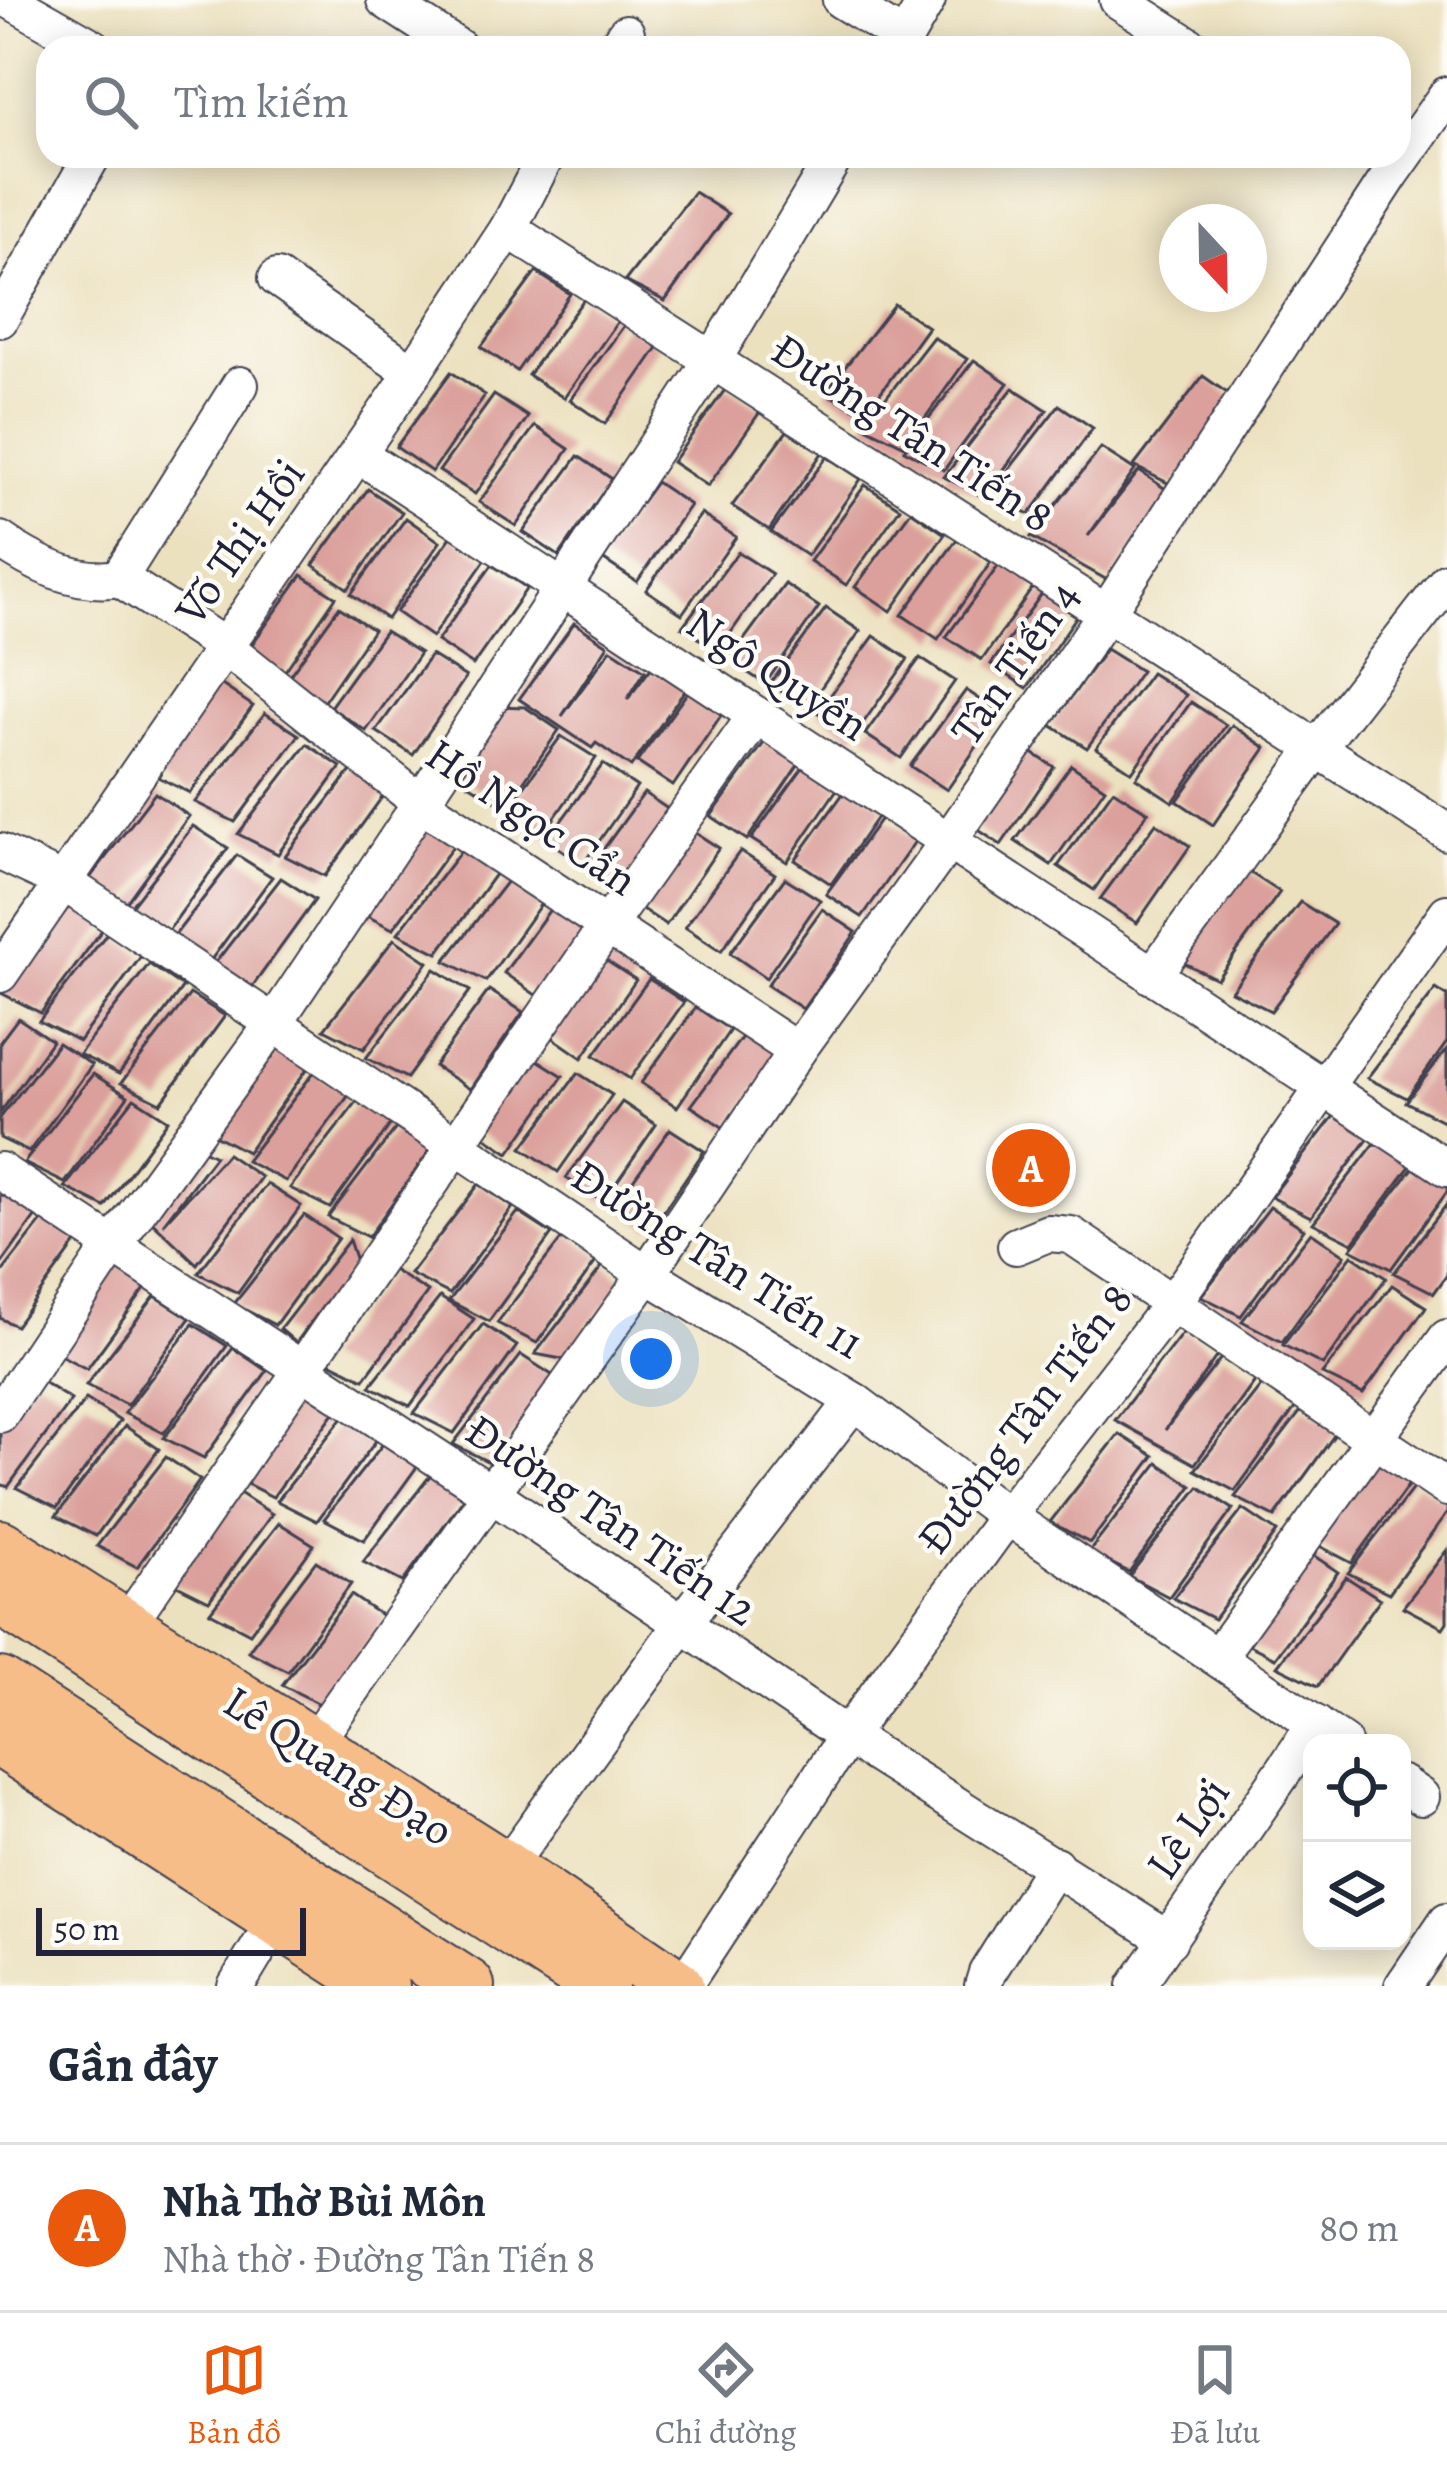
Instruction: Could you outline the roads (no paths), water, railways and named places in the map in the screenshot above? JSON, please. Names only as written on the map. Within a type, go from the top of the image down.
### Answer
[{"type":"highway","name":"Lê Quang Đạo","points":[[0,1547],[680,1986]]},
{"type":"highway","name":"Lê Quang Đạo","points":[[0,1597],[601,1986]]},
{"type":"highway","points":[[0,1685],[288,1900],[381,1986]]},
{"type":"highway","points":[[0,1738],[288,1900],[467,1986]]},
{"type":"street","points":[[10,0],[73,36]]},
{"type":"street","points":[[385,0],[440,36]]},
{"type":"street","points":[[841,0],[892,36]]},
{"type":"street","points":[[906,36],[928,0]]},
{"type":"street","points":[[1118,0],[1174,36]]},
{"type":"street","name":"Tân Tiến 4","points":[[1411,130],[1447,95]]},
{"type":"street","points":[[0,320],[85,168]]},
{"type":"street","name":"Võ Thị Hồi","points":[[0,974],[358,454],[508,230],[540,168]]},
{"type":"street","points":[[0,1414],[112,1246],[274,1023],[421,802],[714,358],[828,168]]},
{"type":"street","name":"Tân Tiến 4","points":[[311,1747],[1105,615],[1374,168]]},
{"type":"street","name":"Đường Tân Tiến 8","points":[[508,230],[1447,832]]},
{"type":"street","points":[[277,278],[412,373]]},
{"type":"street","points":[[10,548],[54,570],[98,582],[119,578],[240,385]]},
{"type":"street","name":"Ngô Quyền","points":[[358,454],[1447,1168]]},
{"type":"street","name":"Hồ Ngọc Cẩn","points":[[119,578],[224,646],[421,802],[796,1051]]},
{"type":"street","points":[[1152,976],[1318,747],[1447,581]]},
{"type":"street","points":[[124,1629],[756,716]]},
{"type":"street","name":"Đường Tân Tiến 11","points":[[0,851],[62,880],[647,1274],[854,1401],[1007,1516],[1330,1734]]},
{"type":"street","name":"Đường Tân Tiến 8","points":[[680,1986],[847,1736],[1007,1516],[1174,1301],[1447,913]]},
{"type":"street","name":"Đường Tân Tiến 12","points":[[0,1171],[489,1492],[847,1736],[1168,1940]]},
{"type":"street","points":[[1016,1246],[1048,1233],[1071,1235],[1447,1488]]},
{"type":"street","points":[[1218,1656],[1447,1338]]},
{"type":"street","points":[[505,1869],[682,1624],[854,1401]]},
{"type":"street","name":"Lê Lợi","points":[[1136,1986],[1303,1768]]},
{"type":"street","points":[[983,1986],[987,1972],[1055,1865]]},
{"type":"street","points":[[236,1986],[288,1900]]},
{"type":"street","points":[[1403,1986],[1447,1921]]},
{"type":"place","name":"Nhà Thờ Bùi Môn","points":[[1031,1168]]}]
